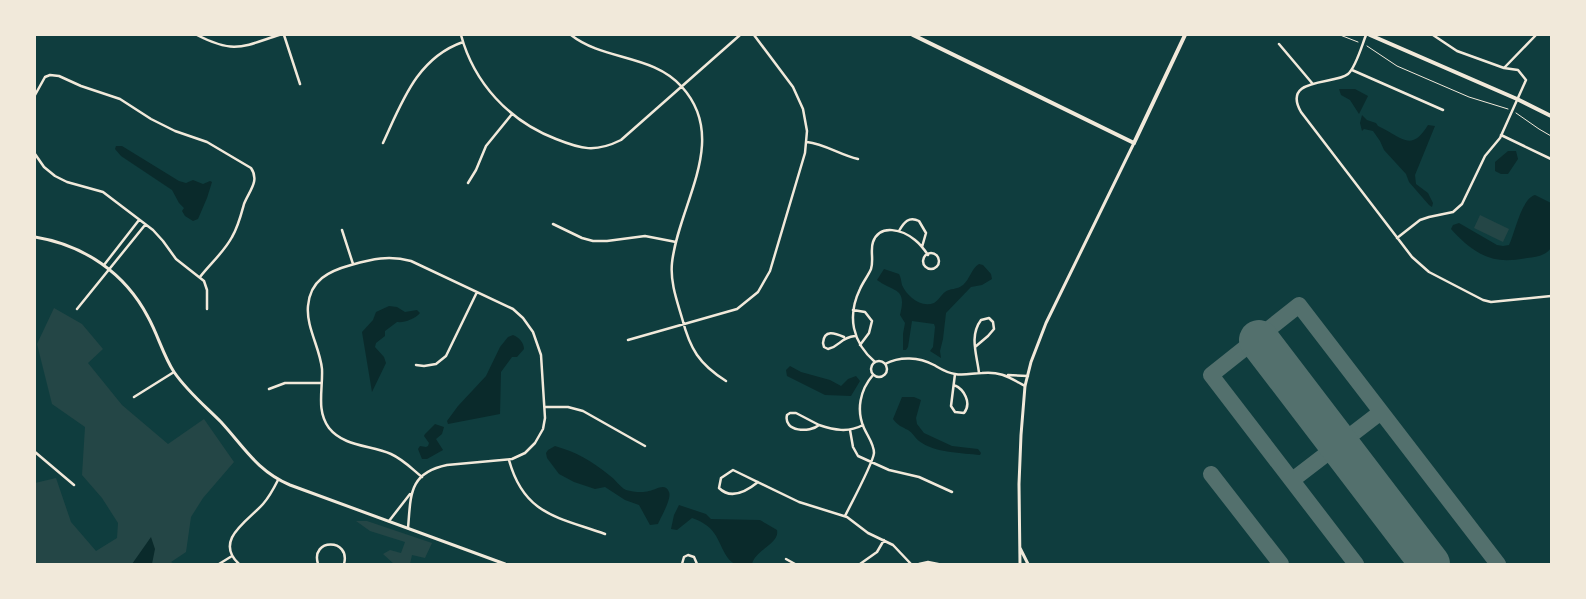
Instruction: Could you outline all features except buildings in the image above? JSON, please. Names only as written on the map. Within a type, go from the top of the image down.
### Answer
[{"type":"main road","points":[[913,35],[1134,143],[1185,35]]},
{"type":"main road","points":[[1368,35],[1517,99],[1551,116]]},
{"type":"street","points":[[197,35],[219,45],[236,47],[246,46],[279,35]]},
{"type":"street","points":[[284,35],[300,84]]},
{"type":"street","points":[[461,35],[472,63],[484,85],[512,114],[537,131],[585,149],[601,148],[621,140],[740,35]]},
{"type":"street","points":[[571,35],[587,46],[658,68],[670,75],[690,97],[700,118],[703,149],[700,165],[676,242],[672,261],[672,279],[687,338],[697,356],[712,372],[726,381]]},
{"type":"street","points":[[628,340],[737,309],[752,298],[761,288],[771,268],[800,170],[806,142],[805,120],[797,94],[754,35]]},
{"type":"street","points":[[1368,35],[1352,70],[1342,78],[1312,83],[1302,90],[1298,96],[1300,109],[1396,238],[1412,257],[1429,272],[1487,302],[1498,303],[1551,296]]},
{"type":"street","points":[[1396,238],[1420,220],[1450,214],[1458,209],[1485,156],[1501,135],[1526,80],[1518,70],[1504,68],[1457,51],[1433,35]]},
{"type":"street","points":[[1504,68],[1536,35]]},
{"type":"street","points":[[383,143],[407,92],[419,73],[434,58],[463,42]]},
{"type":"street","points":[[1279,44],[1312,83]]},
{"type":"street","points":[[1352,70],[1443,110]]},
{"type":"street","points":[[35,95],[42,80],[48,76],[59,76],[120,99],[171,130],[209,143],[249,166],[254,174],[254,182],[238,225],[232,237],[200,277]]},
{"type":"street","points":[[468,183],[476,170],[486,146],[512,114]]},
{"type":"street","points":[[1501,135],[1551,159]]},
{"type":"street","points":[[806,142],[823,145],[846,156],[858,159]]},
{"type":"street","points":[[1020,564],[1020,454],[1025,386],[1046,323],[1134,143]]},
{"type":"street","points":[[35,154],[44,167],[57,177],[67,182],[103,192],[159,236],[178,262],[204,281],[208,290],[207,309]]},
{"type":"street","points":[[899,231],[906,221],[914,219],[919,221],[926,233],[922,247]]},
{"type":"street","points":[[104,264],[139,220]]},
{"type":"street","points":[[77,310],[145,224]]},
{"type":"street","points":[[553,224],[582,238],[593,241],[645,236],[676,242]]},
{"type":"street","points":[[342,230],[353,264]]},
{"type":"street","points":[[875,362],[860,345],[852,326],[853,310],[860,287],[871,268],[874,239],[882,231],[899,231],[912,237],[928,255]]},
{"type":"street","points":[[35,237],[76,248],[104,264],[122,280],[140,302],[174,372],[255,462],[278,480],[505,564]]},
{"type":"street","points":[[933,254],[939,259],[938,264],[934,268],[929,268],[925,265],[924,260],[928,255],[933,254]]},
{"type":"street","points":[[389,522],[422,477],[434,470],[447,465],[509,460],[525,453],[537,441],[543,429],[545,407],[541,355],[533,332],[523,318],[513,309],[416,263],[402,259],[378,258],[334,270],[314,285],[309,298],[308,315],[320,360],[322,415],[335,434],[349,442],[382,450],[395,456],[422,477]]},
{"type":"street","points":[[416,365],[436,364],[446,356],[477,292]]},
{"type":"street","points":[[853,310],[865,312],[872,321],[868,336],[860,345]]},
{"type":"street","points":[[975,347],[994,329],[993,322],[989,318],[981,320],[975,329],[975,347],[979,373]]},
{"type":"street","points":[[844,337],[832,348],[828,349],[824,346],[825,336],[829,333],[833,332],[844,337],[855,336]]},
{"type":"street","points":[[885,364],[898,360],[917,359],[955,374],[997,373],[1008,376],[1025,386]]},
{"type":"street","points":[[881,361],[885,364],[887,370],[884,375],[878,377],[873,375],[871,367],[875,362],[881,361]]},
{"type":"street","points":[[134,396],[174,372]]},
{"type":"street","points":[[954,385],[962,389],[967,402],[966,411],[961,413],[951,409],[955,374]]},
{"type":"street","points":[[845,516],[874,454],[873,446],[863,425],[860,408],[866,382],[873,375]]},
{"type":"street","points":[[1008,376],[1028,376]]},
{"type":"street","points":[[269,389],[285,383],[321,383]]},
{"type":"street","points":[[545,407],[568,407],[583,411],[645,446]]},
{"type":"street","points":[[819,425],[814,429],[801,430],[788,424],[786,417],[790,413],[795,412],[819,425],[842,430],[850,430],[863,425]]},
{"type":"street","points":[[850,430],[854,450],[858,456],[892,471],[919,477],[952,492]]},
{"type":"street","points":[[35,452],[74,485]]},
{"type":"street","points":[[509,460],[518,485],[526,497],[539,508],[551,515],[605,534]]},
{"type":"street","points":[[758,482],[750,488],[732,495],[725,493],[719,488],[721,478],[733,470],[807,505],[845,516],[868,533],[884,540],[911,564]]},
{"type":"street","points":[[239,564],[232,556],[230,543],[234,533],[267,499],[278,480]]},
{"type":"street","points":[[408,528],[411,493]]},
{"type":"street","points":[[860,564],[877,552],[884,540]]},
{"type":"street","points":[[318,564],[316,557],[319,551],[323,546],[330,544],[336,545],[343,551],[345,557],[344,564]]},
{"type":"street","points":[[1019,547],[1028,564]]},
{"type":"street","points":[[682,564],[684,557],[688,555],[694,557],[697,564]]},
{"type":"street","points":[[219,564],[232,556]]},
{"type":"street","points":[[786,559],[795,564]]},
{"type":"street","points":[[919,564],[928,562],[938,564]]},
{"type":"path","points":[[1340,35],[1373,49],[1397,66],[1469,97],[1512,110],[1551,136]]},
{"type":"shaded area","points":[[1339,89],[1355,89],[1368,96],[1359,114],[1350,100],[1341,95]]},
{"type":"shaded area","points":[[1362,115],[1367,120],[1376,123],[1400,138],[1411,141],[1422,134],[1428,125],[1435,126],[1415,175],[1416,184],[1428,193],[1433,203],[1432,207],[1384,150],[1373,131],[1364,129],[1362,131],[1360,123]]},
{"type":"shaded area","points":[[116,146],[122,146],[179,181],[186,183],[193,180],[203,184],[212,182],[198,219],[193,221],[185,216],[182,211],[184,208],[172,190],[121,156],[115,149]]},
{"type":"shaded area","points":[[1508,151],[1516,151],[1518,159],[1508,174],[1501,174],[1495,171],[1495,162]]},
{"type":"shaded area","points":[[1535,195],[1551,203],[1551,248],[1537,257],[1501,260],[1487,257],[1465,243],[1451,229],[1453,225],[1459,223],[1497,245],[1509,245],[1522,209],[1530,198]]},
{"type":"shaded area","points":[[1480,215],[1509,229],[1503,242],[1474,228]]},
{"type":"shaded area","points":[[979,264],[983,265],[991,274],[992,279],[982,285],[971,287],[946,313],[940,351],[941,358],[930,351],[933,347],[934,324],[912,321],[908,347],[906,350],[903,350],[905,323],[900,315],[902,306],[901,295],[877,280],[884,269],[899,274],[904,289],[911,297],[924,304],[929,304],[934,303],[947,291],[963,285]]},
{"type":"shaded area","points":[[389,306],[397,307],[405,312],[417,310],[420,313],[409,320],[397,322],[385,331],[385,336],[376,343],[375,347],[384,357],[386,363],[372,392],[362,332],[373,320],[376,312]]},
{"type":"shaded area","points":[[54,308],[82,324],[103,349],[88,363],[122,405],[168,444],[204,419],[234,462],[203,498],[191,517],[186,552],[171,562],[175,564],[35,564],[35,483],[56,478],[71,522],[96,551],[117,538],[118,523],[102,498],[82,475],[85,427],[52,404],[37,344]]},
{"type":"shaded area","points":[[513,335],[521,340],[524,349],[517,357],[512,357],[501,372],[500,414],[448,424],[447,421],[458,406],[486,376],[500,347],[508,337]]},
{"type":"shaded area","points":[[790,366],[801,372],[830,380],[841,386],[848,379],[856,376],[860,381],[851,396],[825,395],[787,376],[786,370]]},
{"type":"shaded area","points":[[902,397],[914,397],[921,400],[916,418],[917,424],[924,433],[952,446],[978,449],[981,453],[980,455],[940,450],[919,441],[910,431],[893,419]]},
{"type":"shaded area","points":[[435,424],[444,427],[442,434],[436,439],[443,450],[427,459],[422,459],[418,449],[420,446],[428,446],[429,443],[424,436]]},
{"type":"shaded area","points":[[555,446],[590,461],[626,490],[647,492],[665,487],[670,495],[658,524],[650,525],[639,505],[625,500],[605,487],[595,489],[574,482],[559,474],[547,458],[546,453]]},
{"type":"shaded area","points":[[679,505],[706,514],[711,519],[760,520],[777,530],[777,535],[758,554],[752,564],[736,564],[726,555],[712,530],[701,522],[692,518],[677,530],[671,529],[674,515]]},
{"type":"shaded area","points":[[356,521],[367,521],[432,543],[425,558],[412,555],[410,564],[394,564],[383,554],[390,550],[401,553],[405,542],[370,531]]},
{"type":"shaded area","points":[[151,537],[155,549],[152,564],[132,564]]},
{"type":"taxiway","points":[[1356,564],[1211,375],[1299,305],[1498,564]]},
{"type":"taxiway","points":[[1295,478],[1381,412]]},
{"type":"taxiway","points":[[1211,474],[1281,564]]},
{"type":"runway","points":[[1259,340],[1430,564]]}]
